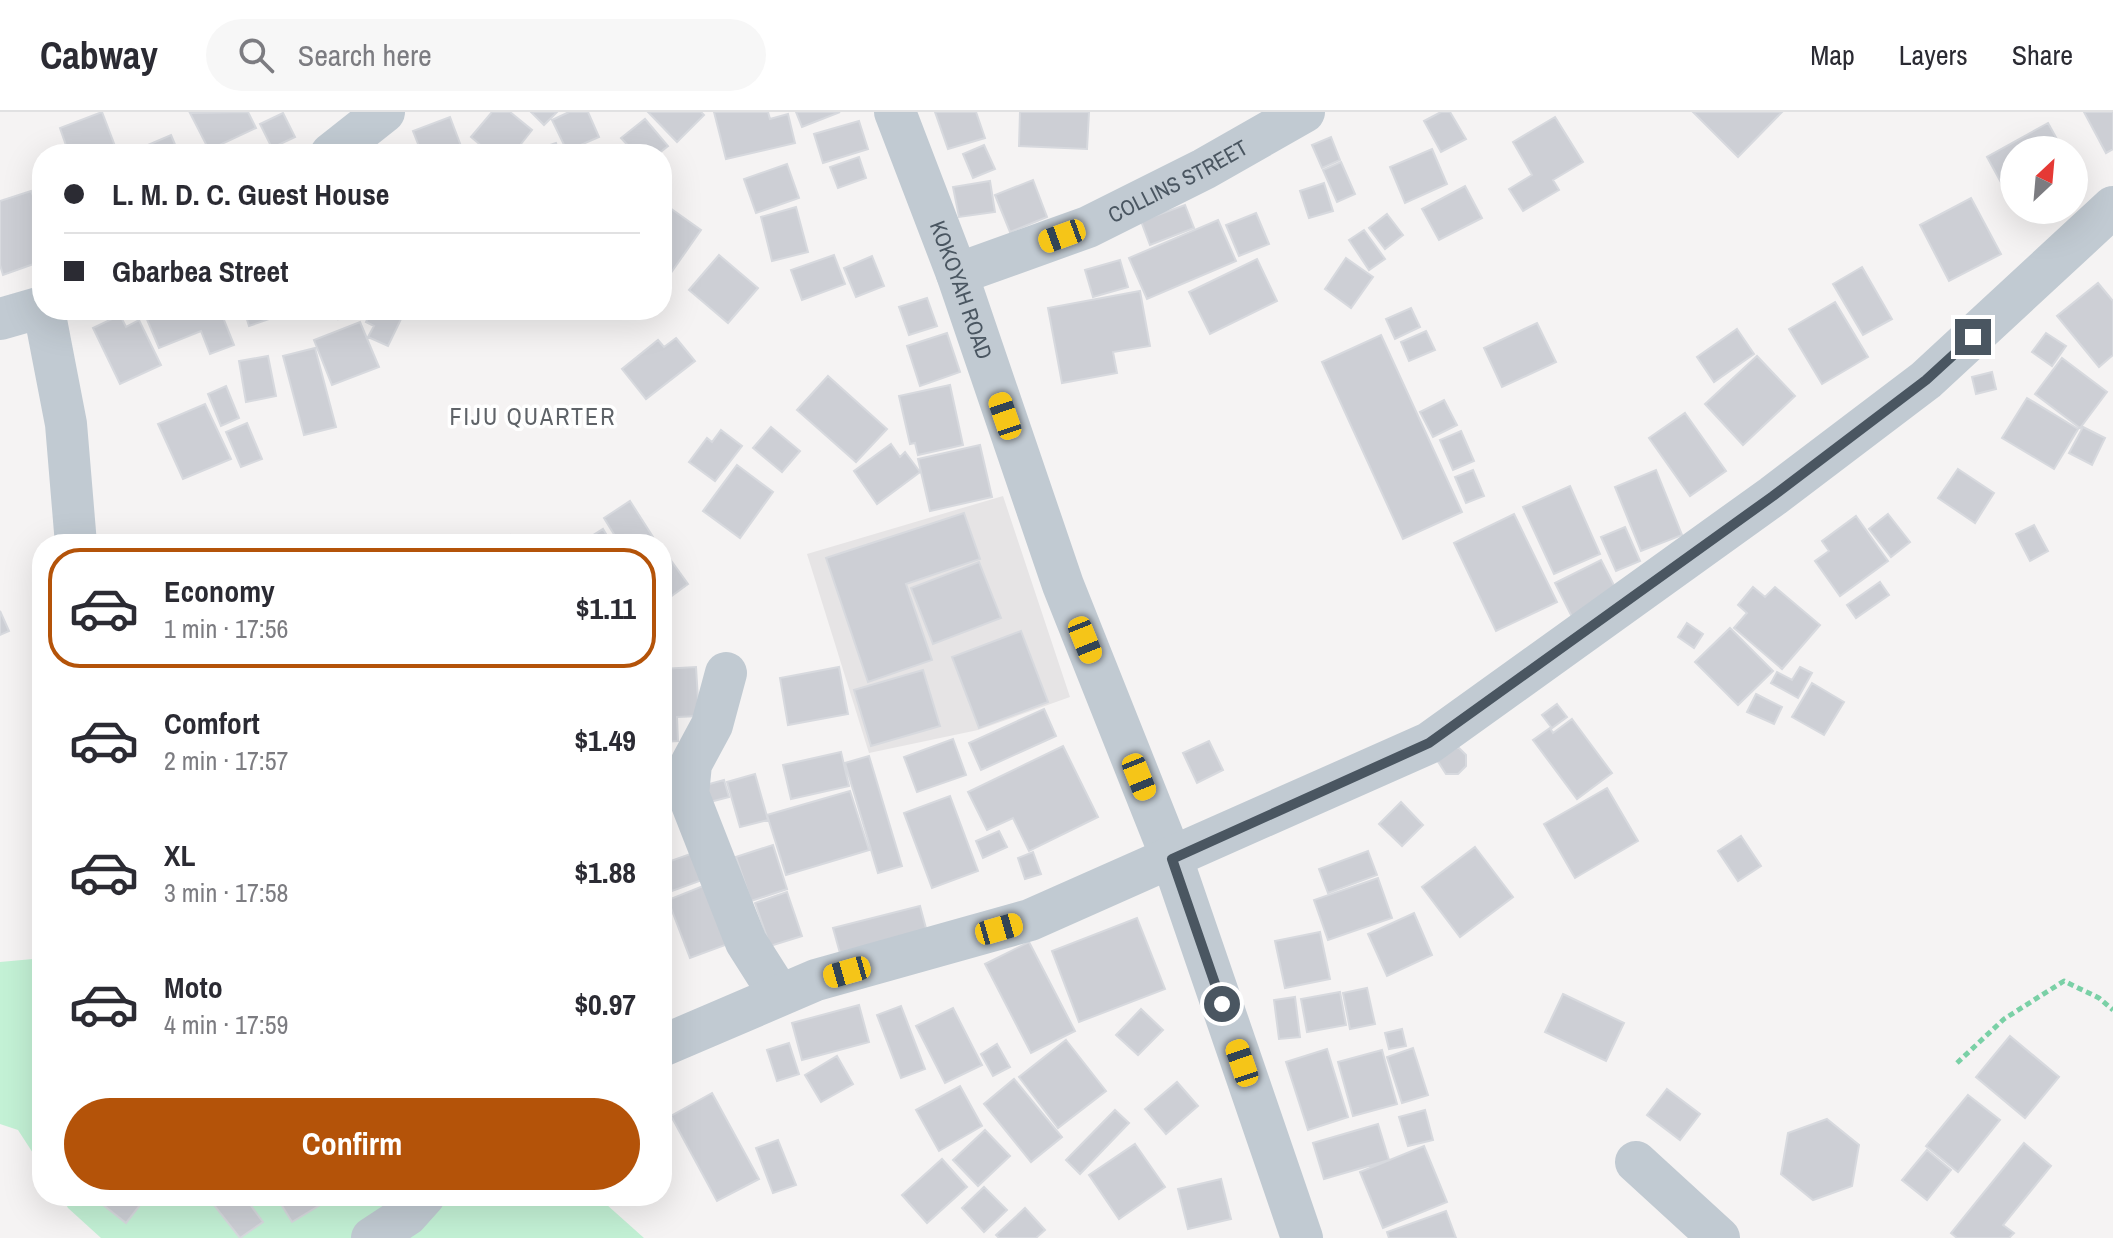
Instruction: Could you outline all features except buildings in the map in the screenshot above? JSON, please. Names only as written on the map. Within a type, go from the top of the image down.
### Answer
[{"type":"street","points":[[344,144],[384,112]]},
{"type":"street","name":"KOKOYAH ROAD","points":[[895,112],[957,274],[1063,585],[1172,859],[1302,1238]]},
{"type":"street","name":"COLLINS STREET","points":[[957,274],[1088,227],[1204,169],[1304,112]]},
{"type":"street","points":[[672,1042],[779,994],[1030,920],[1429,743],[1773,496],[1926,380],[2113,207]]},
{"type":"street","points":[[0,319],[32,312]]},
{"type":"street","points":[[45,320],[66,424],[75,534]]},
{"type":"street","points":[[726,673],[712,725],[691,764],[688,794],[746,942],[779,994]]},
{"type":"street","points":[[1636,1162],[1719,1238]]},
{"type":"street","points":[[372,1238],[419,1216]]},
{"type":"path","points":[[1957,1063],[2004,1019],[2064,981],[2099,998],[2113,1010]]},
{"type":"shaded area","points":[[1003,496],[1070,697],[978,730],[869,753],[807,554]]},
{"type":"green space","points":[[32,959],[32,1152],[18,1130],[0,1124],[0,962]]},
{"type":"green space","points":[[608,1206],[644,1238],[101,1238],[68,1208]]},
{"type":"district","name":"FIJU QUARTER","points":[[533,417]]},
{"type":"route","points":[[1222,1004],[1172,859],[1429,743],[1773,496],[1926,380],[1973,337]]}]
